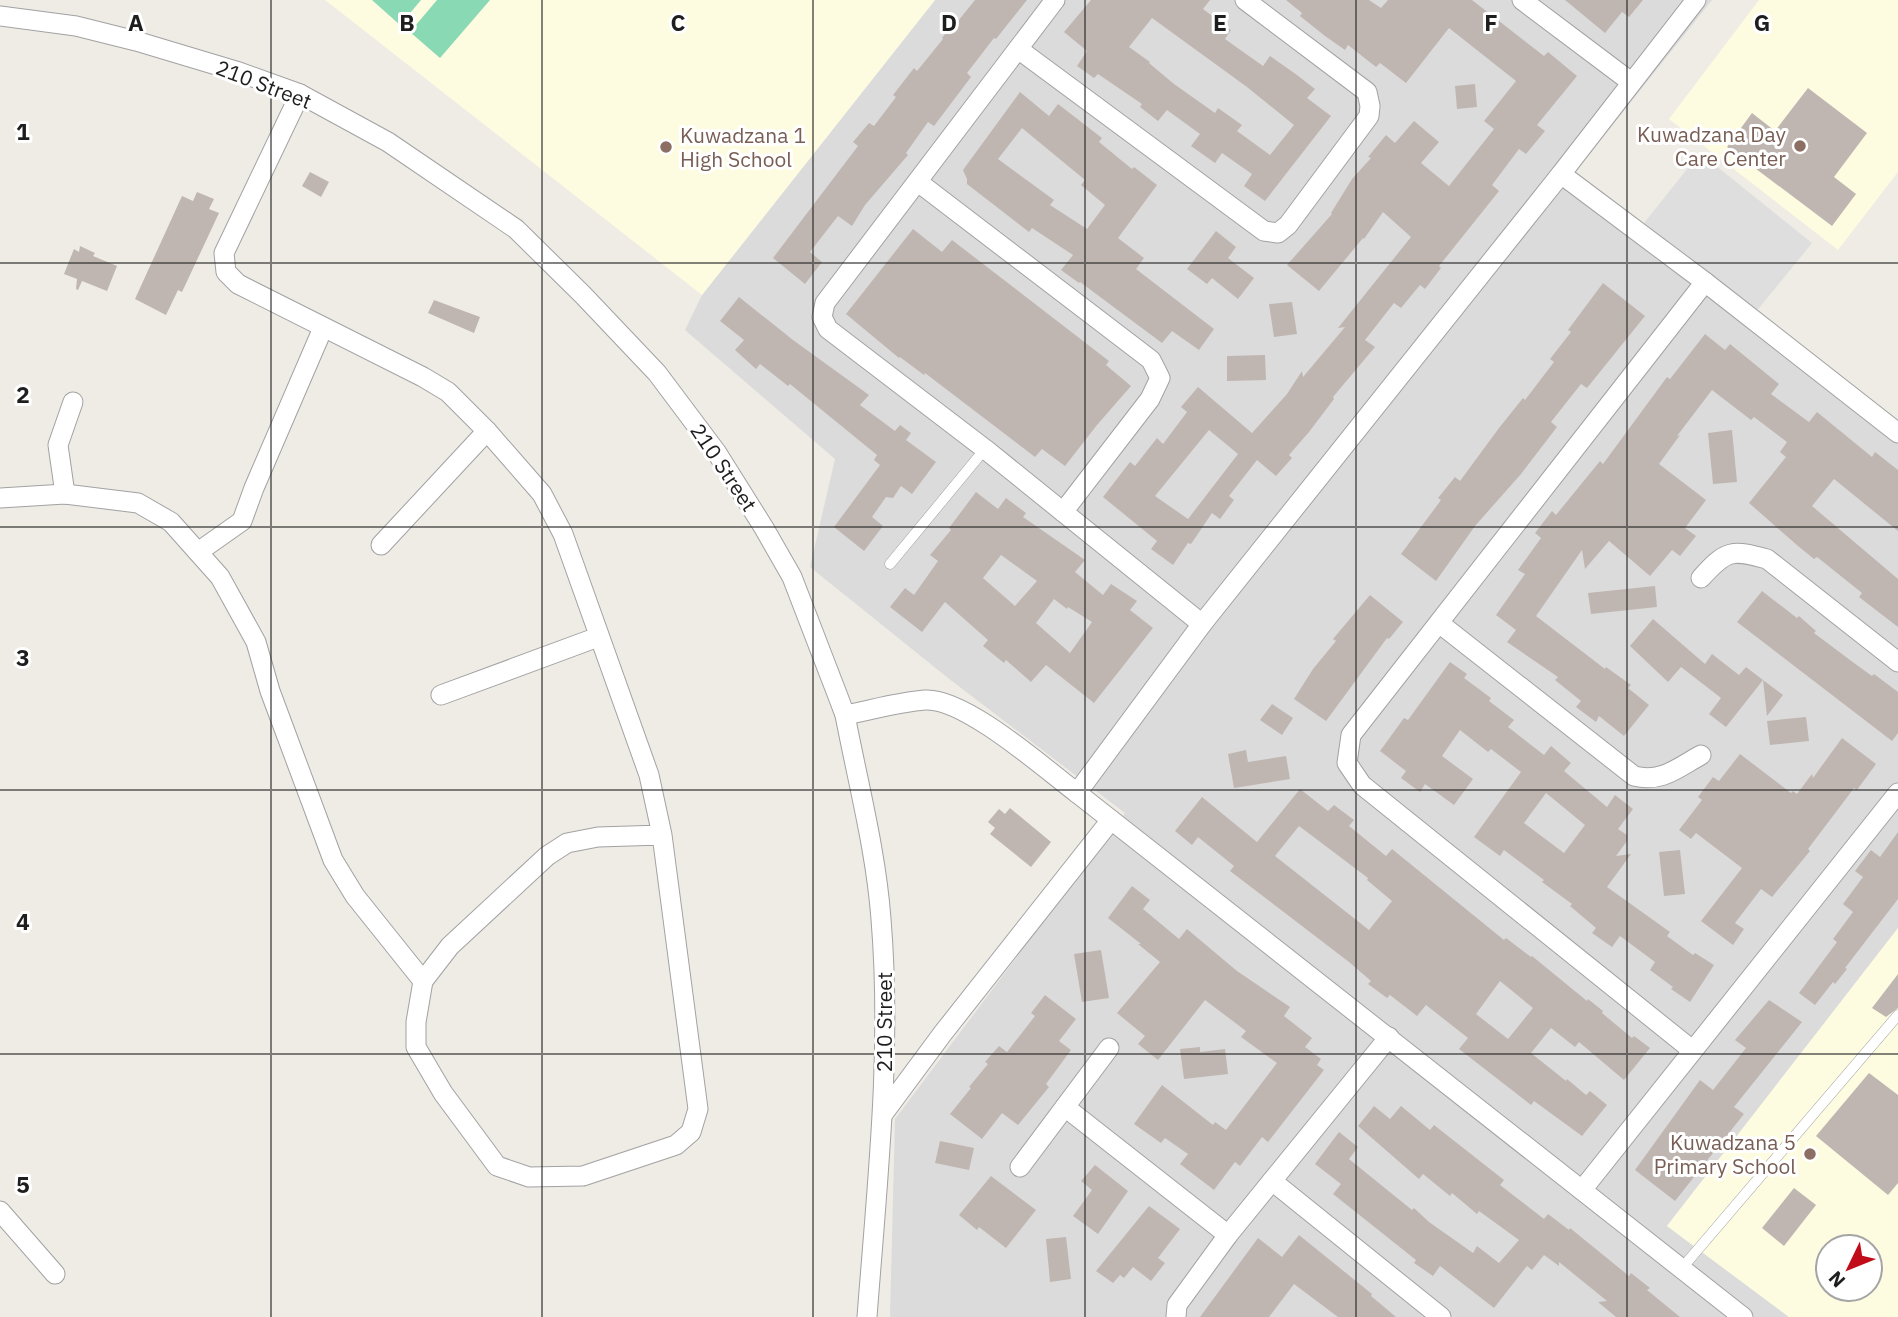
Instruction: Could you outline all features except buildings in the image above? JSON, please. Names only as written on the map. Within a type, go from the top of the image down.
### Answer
[{"type":"street","points":[[1055,0],[825,303],[822,317],[828,330],[985,449],[1202,624]]},
{"type":"street","points":[[1018,49],[1264,232],[1278,233],[1289,225],[1369,116],[1370,106],[1367,92],[1245,0]]},
{"type":"street","points":[[1522,0],[1631,82]]},
{"type":"street","points":[[1077,793],[1202,624],[1561,174],[1696,0]]},
{"type":"street","name":"210 Street","points":[[0,16],[76,26],[236,71],[300,94],[388,142],[516,229],[657,373],[717,453],[792,577],[845,715],[876,872],[881,917],[884,1009],[883,1114],[867,1317]]},
{"type":"street","points":[[300,94],[225,253],[226,272],[238,284],[439,387],[487,431],[541,494],[563,534],[649,775],[662,835],[698,1109],[691,1132],[676,1145],[583,1176],[529,1177],[497,1166],[443,1093],[416,1047],[416,1023],[423,981],[450,946],[547,856],[567,843],[598,836],[662,835]]},
{"type":"street","points":[[1561,174],[1705,282],[1898,433]]},
{"type":"street","points":[[918,182],[1151,360],[1160,378],[1150,399],[1063,512]]},
{"type":"street","points":[[1692,1050],[1362,785],[1347,763],[1351,736],[1705,282]]},
{"type":"street","points":[[198,552],[242,521],[323,328]]},
{"type":"street","points":[[65,494],[58,445],[74,402]]},
{"type":"street","points":[[382,545],[487,431]]},
{"type":"street","points":[[0,498],[65,494],[138,503],[171,522],[220,577],[256,642],[270,691],[333,860],[355,895],[423,981]]},
{"type":"street","points":[[1702,578],[1719,557],[1747,554],[1767,559],[1898,662]]},
{"type":"street","points":[[1438,623],[1634,776],[1649,779],[1660,777],[1701,755]]},
{"type":"street","points":[[441,695],[598,637]]},
{"type":"street","points":[[845,715],[927,700],[947,703],[970,713],[1077,793],[1743,1317]]},
{"type":"street","points":[[1582,1190],[1898,793]]},
{"type":"street","points":[[883,1114],[943,1033],[1111,820]]},
{"type":"street","points":[[1177,1317],[1177,1304],[1228,1236],[1389,1037]]},
{"type":"street","points":[[1020,1167],[1109,1048]]},
{"type":"street","points":[[1065,1107],[1228,1236]]},
{"type":"street","points":[[1272,1181],[1441,1317]]},
{"type":"street","points":[[0,1211],[55,1274]]},
{"type":"lane","points":[[890,564],[985,449]]},
{"type":"lane","points":[[1682,1268],[1898,1015]]},
{"type":"shaded area","name":"Kuwadzana 1 High School","points":[[325,0],[935,0],[702,295]]},
{"type":"shaded area","points":[[935,0],[1712,0],[1575,172],[1898,430],[1898,928],[1667,1226],[1789,1317],[890,1317],[895,1119],[1125,813],[948,678],[810,567],[835,459],[685,330],[702,295]]},
{"type":"shaded area","name":"Kuwadzana Day Care Center","points":[[1759,0],[1898,0],[1898,172],[1838,250],[1669,119]]},
{"type":"shaded area","points":[[1700,153],[1812,243],[1755,313],[1644,223]]},
{"type":"shaded area","name":"Kuwadzana 5 Primary School","points":[[1898,928],[1898,1317],[1789,1317],[1667,1226]]},
{"type":"green space","points":[[372,0],[421,0],[400,25]]},
{"type":"green space","points":[[437,0],[490,0],[440,58],[410,32]]},
{"type":"place","name":"Kuwadzana Day Care Center","points":[[1800,146]]},
{"type":"place","name":"Kuwadzana 1 High School","points":[[666,147]]},
{"type":"place","name":"Kuwadzana 5 Primary School","points":[[1810,1154]]}]
